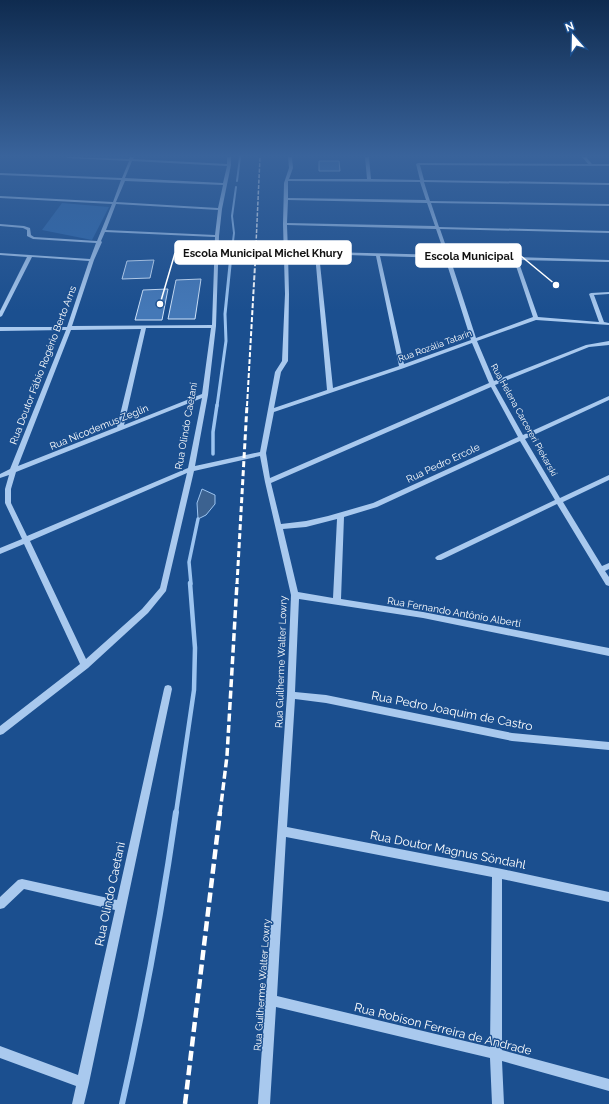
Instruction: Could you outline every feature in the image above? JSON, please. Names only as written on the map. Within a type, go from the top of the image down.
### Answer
[{"type":"street","name":"Rua Doutor Fábio Rogério Berto Arns","points":[[85,665],[8,503],[8,489],[13,471],[69,329],[92,260],[111,209]]},
{"type":"street","points":[[210,209],[220,209]]},
{"type":"street","name":"Rua Olindo Caetani","points":[[0,731],[85,665],[145,611],[163,589],[191,469],[205,395],[214,326],[217,236],[220,209]]},
{"type":"street","name":"Rua Guilherme Walter Lowry","points":[[264,1104],[282,831],[295,595],[268,482],[263,453],[278,372],[285,361],[287,294],[286,209]]},
{"type":"street","name":"Rua Helena Carcereri Piekarski","points":[[430,209],[473,341],[492,384],[521,438],[609,583]]},
{"type":"street","points":[[285,224],[609,232]]},
{"type":"street","points":[[0,225],[24,227],[29,229],[29,236],[33,238],[100,242]]},
{"type":"street","points":[[104,231],[217,236]]},
{"type":"street","points":[[286,252],[609,261]]},
{"type":"street","points":[[317,253],[330,390]]},
{"type":"street","points":[[0,254],[92,260]]},
{"type":"street","points":[[378,255],[402,367]]},
{"type":"street","points":[[0,316],[30,256]]},
{"type":"street","points":[[516,259],[536,318]]},
{"type":"street","points":[[602,323],[590,294],[609,293]]},
{"type":"street","name":"Rua Rozália Tatarin","points":[[270,411],[402,367],[536,318],[609,324]]},
{"type":"street","points":[[0,329],[214,326]]},
{"type":"street","points":[[120,428],[144,327]]},
{"type":"street","points":[[268,482],[492,384],[588,346],[609,343]]},
{"type":"street","name":"Rua Nicodemus Zeglin","points":[[0,476],[205,395]]},
{"type":"street","name":"Rua Pedro Ercole","points":[[279,527],[306,524],[375,505],[609,398]]},
{"type":"street","points":[[0,551],[191,469],[263,453]]},
{"type":"street","points":[[439,558],[609,477]]},
{"type":"street","points":[[337,602],[341,515]]},
{"type":"street","points":[[601,570],[609,566]]},
{"type":"street","name":"Rua Fernando Antônio Alberti","points":[[295,595],[423,615],[609,652]]},
{"type":"street","name":"Rua Olindo Caetani","points":[[78,1104],[168,689]]},
{"type":"street","name":"Rua Pedro Joaquim de Castro","points":[[290,695],[326,699],[512,737],[609,746]]},
{"type":"street","name":"Rua Doutor Magnus Söndahl","points":[[282,831],[497,873],[609,897]]},
{"type":"street","points":[[497,873],[496,1054],[498,1104]]},
{"type":"street","points":[[0,904],[22,884],[120,906]]},
{"type":"street","name":"Rua Robison Ferreira de Andrade","points":[[271,1000],[496,1054],[609,1085]]},
{"type":"street","points":[[0,1052],[83,1082]]},
{"type":"shaded area","points":[[58,209],[108,209],[92,240],[42,230]]},
{"type":"shaded area","points":[[202,489],[215,495],[215,504],[206,515],[198,519],[197,503]]},
{"type":"building","points":[[154,260],[150,278],[122,279],[127,261]]},
{"type":"building","points":[[201,279],[195,319],[168,319],[176,280]]},
{"type":"building","points":[[168,289],[162,320],[135,320],[143,290]]},
{"type":"waterway","points":[[230,266],[234,233],[232,216],[233,209]]},
{"type":"waterway","points":[[217,406],[226,341],[225,314],[230,265]]},
{"type":"waterway","points":[[213,454],[213,432],[217,405]]},
{"type":"waterway","points":[[191,584],[189,562],[198,519]]},
{"type":"waterway","points":[[176,813],[194,690],[195,648],[190,583]]},
{"type":"waterway","points":[[122,1104],[152,958],[176,812]]},
{"type":"railway","points":[[255,266],[258,209]]},
{"type":"railway","points":[[247,406],[255,265]]},
{"type":"railway","points":[[237,584],[247,405]]},
{"type":"railway","points":[[220,813],[227,756],[237,583]]},
{"type":"railway","points":[[185,1104],[220,812]]},
{"type":"place","name":"Escola Municipal","points":[[556,285]]},
{"type":"place","name":"Escola Municipal Michel Khury","points":[[160,304]]}]
